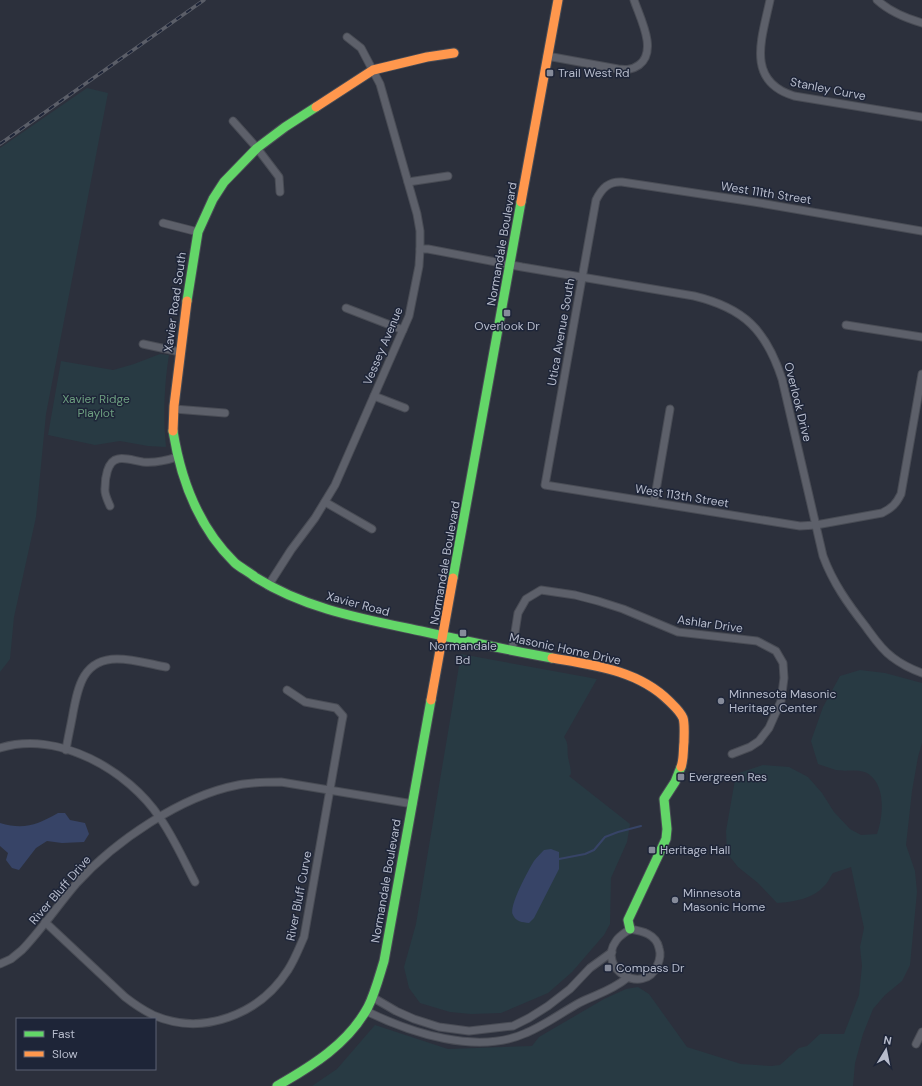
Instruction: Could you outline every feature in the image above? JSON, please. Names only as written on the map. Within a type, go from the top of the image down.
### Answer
[{"type":"street","name":"Normandale Boulevard","points":[[277,1086],[322,1058],[349,1033],[366,1011],[378,982],[384,961],[558,0]]},
{"type":"street","points":[[547,56],[618,69],[626,70],[634,68],[646,57],[648,49],[648,41],[634,0]]},
{"type":"street","name":"Stanley Curve","points":[[770,0],[760,46],[760,57],[766,78],[774,86],[784,93],[794,96],[922,117]]},
{"type":"street","points":[[877,0],[883,6],[896,14],[922,23]]},
{"type":"street","name":"Vessey Avenue","points":[[268,586],[325,502],[335,484],[409,316],[419,266],[420,231],[417,214],[380,84],[361,48],[347,37]]},
{"type":"street","name":"Xavier Road South","points":[[268,586],[236,564],[217,542],[203,522],[189,496],[176,457],[173,431],[174,409],[184,320],[198,232],[213,199],[224,182],[257,148],[285,127],[373,70],[427,56],[454,53]]},
{"type":"street","points":[[233,121],[280,177],[280,192]]},
{"type":"street","points":[[408,182],[448,176]]},
{"type":"street","name":"West 111th Street","points":[[606,186],[617,182],[630,183],[922,230]]},
{"type":"street","name":"Utica Avenue South","points":[[545,485],[596,200],[600,192],[606,186]]},
{"type":"street","points":[[163,223],[198,232]]},
{"type":"street","name":"Overlook Drive","points":[[420,249],[428,249],[582,278],[712,300],[744,317],[769,345],[782,379],[823,556],[828,571],[844,599],[880,646],[905,666],[922,673]]},
{"type":"street","points":[[346,308],[403,330]]},
{"type":"street","points":[[846,325],[922,337]]},
{"type":"street","points":[[143,344],[180,352]]},
{"type":"street","name":"West 113th Street","points":[[545,485],[800,526],[816,525],[882,513],[897,503],[901,494],[922,374]]},
{"type":"street","points":[[374,396],[405,408]]},
{"type":"street","points":[[174,409],[225,413]]},
{"type":"street","points":[[654,502],[670,409]]},
{"type":"street","points":[[110,506],[104,490],[109,465],[113,461],[123,459],[155,462],[166,461],[176,457]]},
{"type":"street","points":[[325,502],[372,529]]},
{"type":"street","name":"Xavier Road","points":[[268,586],[308,603],[345,615],[444,635]]},
{"type":"street","name":"Ashlar Drive","points":[[512,651],[518,613],[526,599],[541,590],[575,595],[598,601],[623,609],[678,632],[756,641],[776,651],[783,663],[784,678],[780,701],[769,728],[759,741],[750,747],[732,754]]},
{"type":"street","name":"Masonic Home Drive","points":[[444,635],[512,651],[608,668],[628,675],[659,693],[675,707],[683,718],[683,762],[664,799],[667,829],[666,839],[628,920],[630,929]]},
{"type":"street","points":[[66,750],[78,687],[88,670],[106,660],[116,659],[166,667]]},
{"type":"street","name":"River Bluff Curve","points":[[45,922],[125,997],[154,1015],[169,1020],[186,1023],[219,1021],[234,1016],[263,998],[288,971],[304,937],[343,716],[336,708],[305,702],[287,690]]},
{"type":"street","points":[[0,748],[28,744],[51,746],[94,760],[113,771],[131,785],[160,817],[195,882]]},
{"type":"street","name":"River Bluff Drive","points":[[0,964],[11,959],[22,950],[77,883],[100,861],[125,841],[160,817],[198,797],[239,785],[260,782],[280,782],[413,804]]},
{"type":"street","points":[[630,929],[646,932],[655,939],[659,948],[660,960],[656,970],[650,975],[640,979],[627,978],[618,971],[612,962],[612,952],[616,941],[630,929]]},
{"type":"street","points":[[372,997],[414,1020],[439,1027],[469,1031],[513,1026],[548,1006],[570,989],[590,968],[612,952]]},
{"type":"street","points":[[366,1011],[432,1036],[464,1042],[501,1040],[531,1031],[580,1003],[616,987],[627,978]]},
{"type":"street","points":[[916,1044],[922,1032]]},
{"type":"green space","points":[[87,88],[108,93],[46,414],[36,517],[14,617],[10,659],[0,672],[0,148]]},
{"type":"green space","name":"Xavier Ridge Playlot","points":[[160,354],[169,355],[164,401],[166,447],[148,446],[120,441],[95,445],[48,435],[61,361],[113,370]]},
{"type":"green space","points":[[461,654],[597,679],[564,737],[566,739],[571,770],[571,774],[569,776],[630,824],[627,842],[611,878],[610,924],[604,935],[572,972],[548,993],[501,1013],[471,1014],[450,1012],[420,1003],[409,988],[404,967],[416,924]]},
{"type":"green space","points":[[860,670],[885,673],[922,683],[922,743],[912,791],[906,845],[915,871],[917,892],[910,965],[902,981],[885,995],[873,1009],[863,1034],[855,1063],[853,1086],[312,1086],[337,1069],[375,1025],[448,1049],[532,1046],[539,1037],[604,999],[626,989],[638,987],[649,994],[687,1047],[741,1064],[771,1066],[780,1065],[799,1048],[807,1046],[820,1034],[844,1034],[859,995],[862,966],[860,947],[864,928],[851,867],[833,873],[825,885],[809,897],[796,901],[777,903],[758,883],[738,867],[727,853],[726,831],[736,774],[763,765],[789,767],[808,777],[822,793],[834,812],[850,829],[861,835],[877,834],[881,819],[882,803],[879,787],[875,781],[866,773],[858,771],[840,771],[818,764],[811,741],[823,707],[840,676]]},
{"type":"water","points":[[58,813],[65,813],[70,820],[85,823],[89,834],[84,842],[62,843],[47,841],[36,848],[19,870],[12,868],[6,860],[8,853],[0,846],[0,823],[16,826],[30,825],[43,821]]},
{"type":"water","points":[[551,849],[559,852],[559,869],[534,918],[529,923],[520,921],[514,917],[512,911],[516,897],[535,860],[544,850]]},
{"type":"waterway","points":[[559,859],[585,854],[594,850],[605,837],[641,826]]},
{"type":"railway","points":[[0,144],[204,0]]},
{"type":"traffic: fast","points":[[187,301],[198,232],[213,199],[224,182],[257,148],[285,127],[316,107]]},
{"type":"traffic: fast","points":[[453,578],[521,202]]},
{"type":"traffic: fast","points":[[173,431],[176,450],[186,485],[201,519],[222,549],[235,563],[255,577],[294,597],[335,612],[470,642],[552,658]]},
{"type":"traffic: fast","points":[[277,1086],[316,1062],[340,1043],[360,1020],[373,996],[384,961],[431,700]]},
{"type":"traffic: fast","points":[[630,929],[628,920],[666,839],[667,829],[664,799],[675,782],[681,767]]},
{"type":"traffic: slow","points":[[521,202],[558,0]]},
{"type":"traffic: slow","points":[[316,107],[373,70],[427,57],[454,53]]},
{"type":"traffic: slow","points":[[173,431],[174,406],[187,301]]},
{"type":"traffic: slow","points":[[431,700],[453,578]]},
{"type":"traffic: slow","points":[[552,658],[614,670],[643,682],[669,701],[683,718],[684,742],[681,767]]},
{"type":"place","name":"Trail West Rd","points":[[550,73]]},
{"type":"place","name":"Overlook Dr","points":[[507,313]]},
{"type":"place","name":"Normandale Bd","points":[[463,633]]},
{"type":"place","name":"Minnesota Masonic Heritage Center","points":[[721,701]]},
{"type":"place","name":"Evergreen Res","points":[[681,777]]},
{"type":"place","name":"Heritage Hall","points":[[652,850]]},
{"type":"place","name":"Minnesota Masonic Home","points":[[675,900]]},
{"type":"place","name":"Compass Dr","points":[[608,968]]}]
